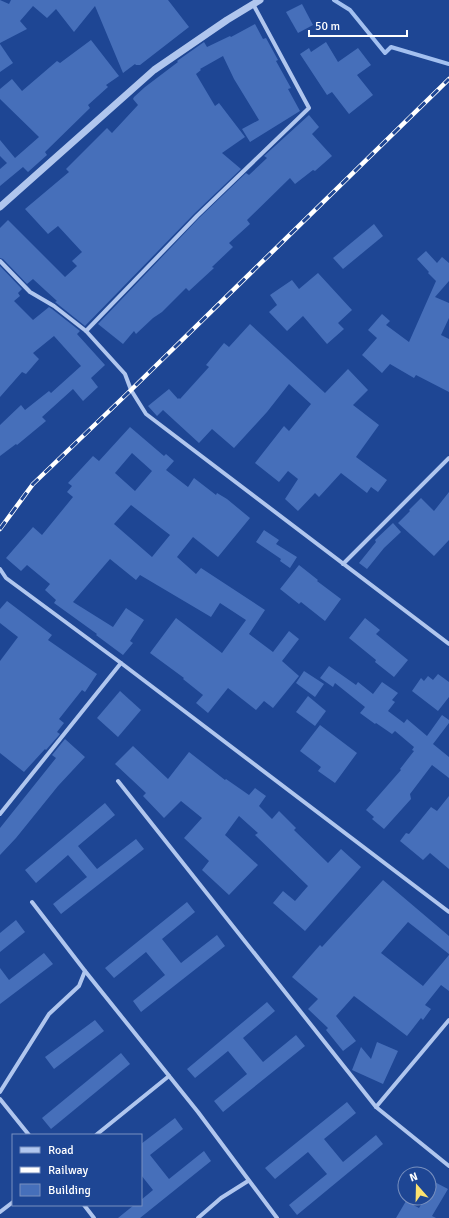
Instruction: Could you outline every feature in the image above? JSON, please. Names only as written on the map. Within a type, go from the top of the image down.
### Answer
[{"type":"street","points":[[0,207],[154,70],[227,20],[257,2],[309,108],[196,216],[86,332]]},
{"type":"street","points":[[0,260],[30,292],[54,306],[86,332],[126,374],[131,390],[146,414],[449,644]]},
{"type":"street","points":[[343,564],[449,458]]},
{"type":"street","points":[[0,568],[6,578],[121,663],[449,912]]},
{"type":"street","points":[[0,814],[121,663]]},
{"type":"street","points":[[118,781],[376,1107],[449,1166]]},
{"type":"street","points":[[32,902],[85,971],[198,1112],[277,1218]]},
{"type":"street","points":[[0,1092],[49,1014],[79,986],[85,971]]},
{"type":"street","points":[[376,1107],[449,1020]]},
{"type":"street","points":[[97,1134],[169,1076]]},
{"type":"street","points":[[0,1099],[28,1134]]},
{"type":"street","points":[[198,1218],[221,1198],[248,1181]]},
{"type":"street","points":[[0,1212],[12,1203]]},
{"type":"street","points":[[85,1206],[94,1218]]},
{"type":"building","points":[[0,0],[9,4],[11,0],[168,0],[189,27],[140,65],[135,64],[123,73],[95,6],[74,32],[56,9],[47,18],[33,6],[20,21],[27,29],[0,43]]},
{"type":"building","points":[[302,4],[313,25],[298,33],[286,12]]},
{"type":"building","points":[[255,24],[263,39],[266,38],[278,60],[276,61],[291,88],[288,89],[300,111],[250,142],[242,129],[259,120],[234,79],[223,56],[200,69],[201,70],[196,74],[215,106],[219,103],[245,137],[222,153],[241,169],[194,214],[85,326],[55,302],[57,301],[33,279],[27,284],[3,259],[0,258],[0,228],[8,220],[65,277],[77,266],[72,261],[82,252],[58,226],[48,234],[25,209],[69,172],[66,169],[107,128],[112,133],[138,105],[133,99],[134,97],[178,62],[177,61],[204,42],[207,47],[230,36],[231,37]]},
{"type":"building","points":[[91,40],[119,76],[106,85],[108,87],[88,105],[90,108],[45,152],[47,155],[28,172],[23,167],[0,186],[0,169],[7,163],[0,156],[0,140],[15,158],[39,137],[0,99],[0,89],[12,79],[22,91],[57,61],[60,63]]},
{"type":"building","points":[[326,42],[338,62],[358,48],[371,65],[357,75],[373,95],[349,114],[332,92],[327,95],[300,54],[309,48],[311,52]]},
{"type":"building","points":[[0,44],[13,63],[0,72]]},
{"type":"building","points":[[309,115],[319,127],[312,134],[332,156],[315,171],[313,170],[295,184],[290,178],[247,220],[250,224],[229,243],[233,247],[212,267],[214,268],[189,291],[186,288],[162,312],[153,318],[136,334],[134,331],[123,344],[98,324],[199,218],[246,173],[249,175],[267,158],[264,156]]},
{"type":"building","points":[[374,224],[383,236],[343,269],[333,258]]},
{"type":"building","points":[[426,251],[437,263],[442,257],[449,263],[449,281],[435,297],[449,303],[449,318],[441,335],[449,339],[449,392],[416,375],[414,378],[390,364],[382,373],[362,355],[377,338],[368,330],[382,314],[390,321],[386,325],[409,342],[436,281],[417,259]]},
{"type":"building","points":[[0,266],[22,289],[18,293],[20,296],[14,301],[33,320],[49,307],[80,331],[77,334],[105,365],[91,378],[98,387],[83,401],[73,389],[42,417],[46,421],[17,445],[16,444],[0,456],[0,425],[21,405],[25,410],[49,391],[51,393],[81,366],[54,336],[33,353],[39,359],[26,374],[22,372],[0,397]]},
{"type":"building","points":[[318,273],[352,310],[338,323],[344,329],[327,344],[303,316],[287,331],[269,312],[277,305],[270,295],[292,280],[299,289]]},
{"type":"building","points":[[250,324],[325,393],[348,369],[368,390],[353,405],[379,425],[356,457],[387,480],[378,492],[371,487],[367,493],[341,473],[319,497],[315,493],[298,511],[285,499],[298,479],[288,471],[279,482],[255,463],[284,426],[289,431],[311,404],[289,384],[267,412],[234,448],[212,429],[199,443],[163,410],[157,416],[148,406],[169,389],[178,399],[180,399],[209,367],[206,365],[224,343],[229,347]]},
{"type":"building","points":[[130,427],[164,456],[166,454],[174,461],[166,470],[188,487],[194,478],[216,495],[217,493],[227,499],[250,518],[218,557],[193,537],[177,557],[196,574],[201,568],[265,610],[249,634],[273,652],[289,631],[299,639],[282,661],[299,676],[273,708],[264,701],[256,710],[228,688],[208,713],[196,703],[203,695],[183,679],[184,678],[150,653],[176,618],[222,653],[246,620],[220,603],[211,617],[140,575],[136,580],[110,559],[73,602],[113,627],[126,608],[144,620],[130,641],[133,643],[123,655],[54,603],[56,600],[45,590],[50,584],[27,565],[21,571],[6,558],[33,527],[42,535],[73,497],[67,492],[72,486],[68,483],[93,456],[99,461]],"holes":[[[132,453],[152,471],[135,491],[115,473]],[[131,505],[170,535],[152,557],[114,524]]]},
{"type":"building","points":[[449,492],[449,540],[434,556],[398,523],[421,498],[434,511]]},
{"type":"building","points":[[393,523],[401,532],[384,548],[367,569],[359,563],[376,542],[375,540]]},
{"type":"building","points":[[264,530],[279,540],[276,544],[297,557],[290,568],[280,561],[281,559],[256,542]]},
{"type":"building","points":[[299,565],[341,599],[325,621],[301,602],[299,604],[280,589]]},
{"type":"building","points":[[7,601],[52,635],[48,640],[97,674],[85,692],[82,690],[59,719],[64,723],[57,732],[60,734],[24,772],[0,753],[0,661],[18,637],[0,623],[0,609]]},
{"type":"building","points":[[365,618],[380,630],[376,634],[408,660],[394,677],[349,638]]},
{"type":"building","points":[[329,666],[356,685],[358,682],[373,694],[382,682],[398,693],[392,700],[395,702],[388,711],[404,723],[407,719],[427,736],[442,715],[449,720],[449,723],[433,744],[449,757],[449,778],[432,765],[410,794],[411,799],[384,829],[372,819],[374,817],[366,810],[401,770],[400,769],[414,751],[412,750],[414,747],[395,731],[392,734],[360,713],[365,707],[335,683],[333,687],[320,678]]},
{"type":"building","points":[[304,671],[324,684],[315,697],[296,683]]},
{"type":"building","points":[[438,674],[449,682],[449,697],[438,711],[412,691],[421,678],[424,681],[428,676],[433,680]]},
{"type":"building","points":[[120,691],[141,710],[118,737],[97,718]]},
{"type":"building","points":[[308,696],[326,711],[315,726],[296,712]]},
{"type":"building","points":[[320,725],[357,753],[335,783],[318,771],[321,767],[300,751]]},
{"type":"building","points":[[65,739],[85,757],[58,786],[16,838],[0,855],[0,828],[56,758],[52,755]]},
{"type":"building","points":[[133,746],[168,779],[189,752],[225,780],[226,779],[249,795],[255,788],[266,796],[259,806],[272,819],[279,811],[296,828],[294,830],[328,863],[341,849],[361,867],[305,931],[273,903],[283,891],[295,901],[308,886],[255,835],[258,833],[239,816],[225,835],[258,865],[229,895],[202,870],[209,861],[184,838],[202,818],[181,801],[164,818],[143,796],[146,793],[115,764]]},
{"type":"building","points":[[449,796],[449,869],[430,853],[423,860],[400,841],[406,833],[409,834],[431,807],[437,811]]},
{"type":"building","points":[[105,803],[115,815],[78,846],[97,869],[136,839],[144,849],[61,914],[53,904],[87,877],[68,855],[36,883],[25,870]]},
{"type":"building","points":[[383,880],[449,936],[449,954],[408,922],[381,953],[423,986],[449,955],[449,991],[441,985],[425,1005],[431,1009],[423,1020],[421,1018],[407,1036],[354,996],[336,1016],[356,1041],[343,1051],[326,1030],[328,1028],[308,1009],[318,999],[292,977],[320,945],[322,947]]},
{"type":"building","points":[[187,902],[195,912],[162,939],[181,963],[217,935],[225,946],[141,1012],[133,1001],[165,975],[146,952],[114,978],[105,968]]},
{"type":"building","points":[[16,920],[25,932],[0,952],[0,933]]},
{"type":"building","points":[[44,953],[53,964],[0,1004],[0,968],[9,980]]},
{"type":"building","points":[[267,1002],[275,1011],[243,1038],[263,1062],[296,1035],[305,1046],[223,1112],[214,1101],[247,1074],[228,1051],[195,1078],[187,1069]]},
{"type":"building","points":[[95,1020],[104,1031],[54,1069],[45,1057]]},
{"type":"building","points":[[377,1042],[398,1051],[383,1084],[352,1070],[361,1047],[371,1059]]},
{"type":"building","points":[[121,1053],[130,1064],[51,1129],[42,1118]]},
{"type":"building","points":[[347,1102],[356,1113],[324,1139],[343,1162],[376,1135],[383,1144],[297,1215],[289,1205],[327,1174],[308,1152],[275,1179],[265,1168]]},
{"type":"building","points":[[175,1118],[183,1129],[150,1155],[169,1179],[204,1151],[211,1161],[140,1218],[118,1218],[133,1206],[142,1206],[142,1199],[153,1190],[142,1176],[142,1143]]},
{"type":"building","points":[[437,1183],[448,1189],[432,1216],[436,1218],[396,1218],[403,1206],[415,1206],[419,1208],[420,1206],[437,1206]]},
{"type":"waterway","points":[[334,0],[350,10],[385,53],[391,47],[449,64]]},
{"type":"railway","points":[[0,529],[33,484],[449,79]]}]
